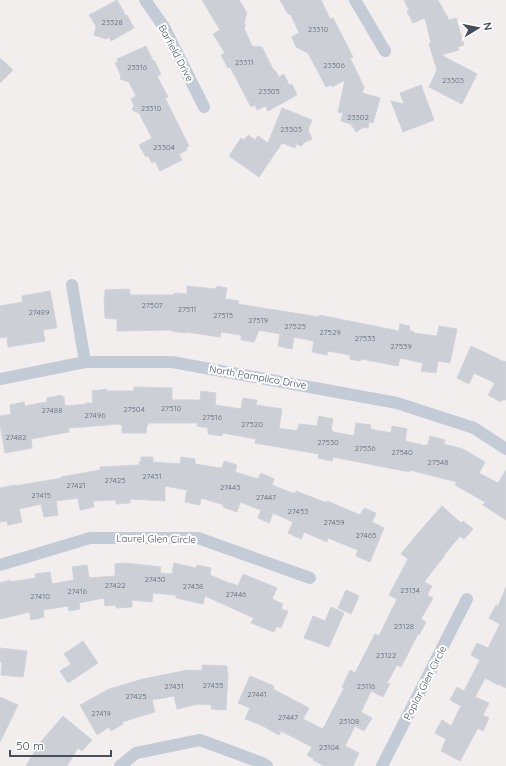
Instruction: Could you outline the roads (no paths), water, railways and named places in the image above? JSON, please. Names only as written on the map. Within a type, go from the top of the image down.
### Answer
[{"type":"street","name":"Barfield Drive","points":[[144,0],[164,27],[204,108]]},
{"type":"street","points":[[356,0],[385,51]]},
{"type":"street","points":[[72,285],[85,362]]},
{"type":"street","name":"North Pamplico Drive","points":[[0,378],[85,362],[172,362],[397,403],[474,428],[506,449]]},
{"type":"street","name":"Laurel Glen Circle","points":[[0,565],[90,538],[198,538],[310,578]]},
{"type":"street","name":"Poplar Glen Circle","points":[[382,766],[467,599]]},
{"type":"street","points":[[120,766],[136,753],[200,740],[267,766]]}]
